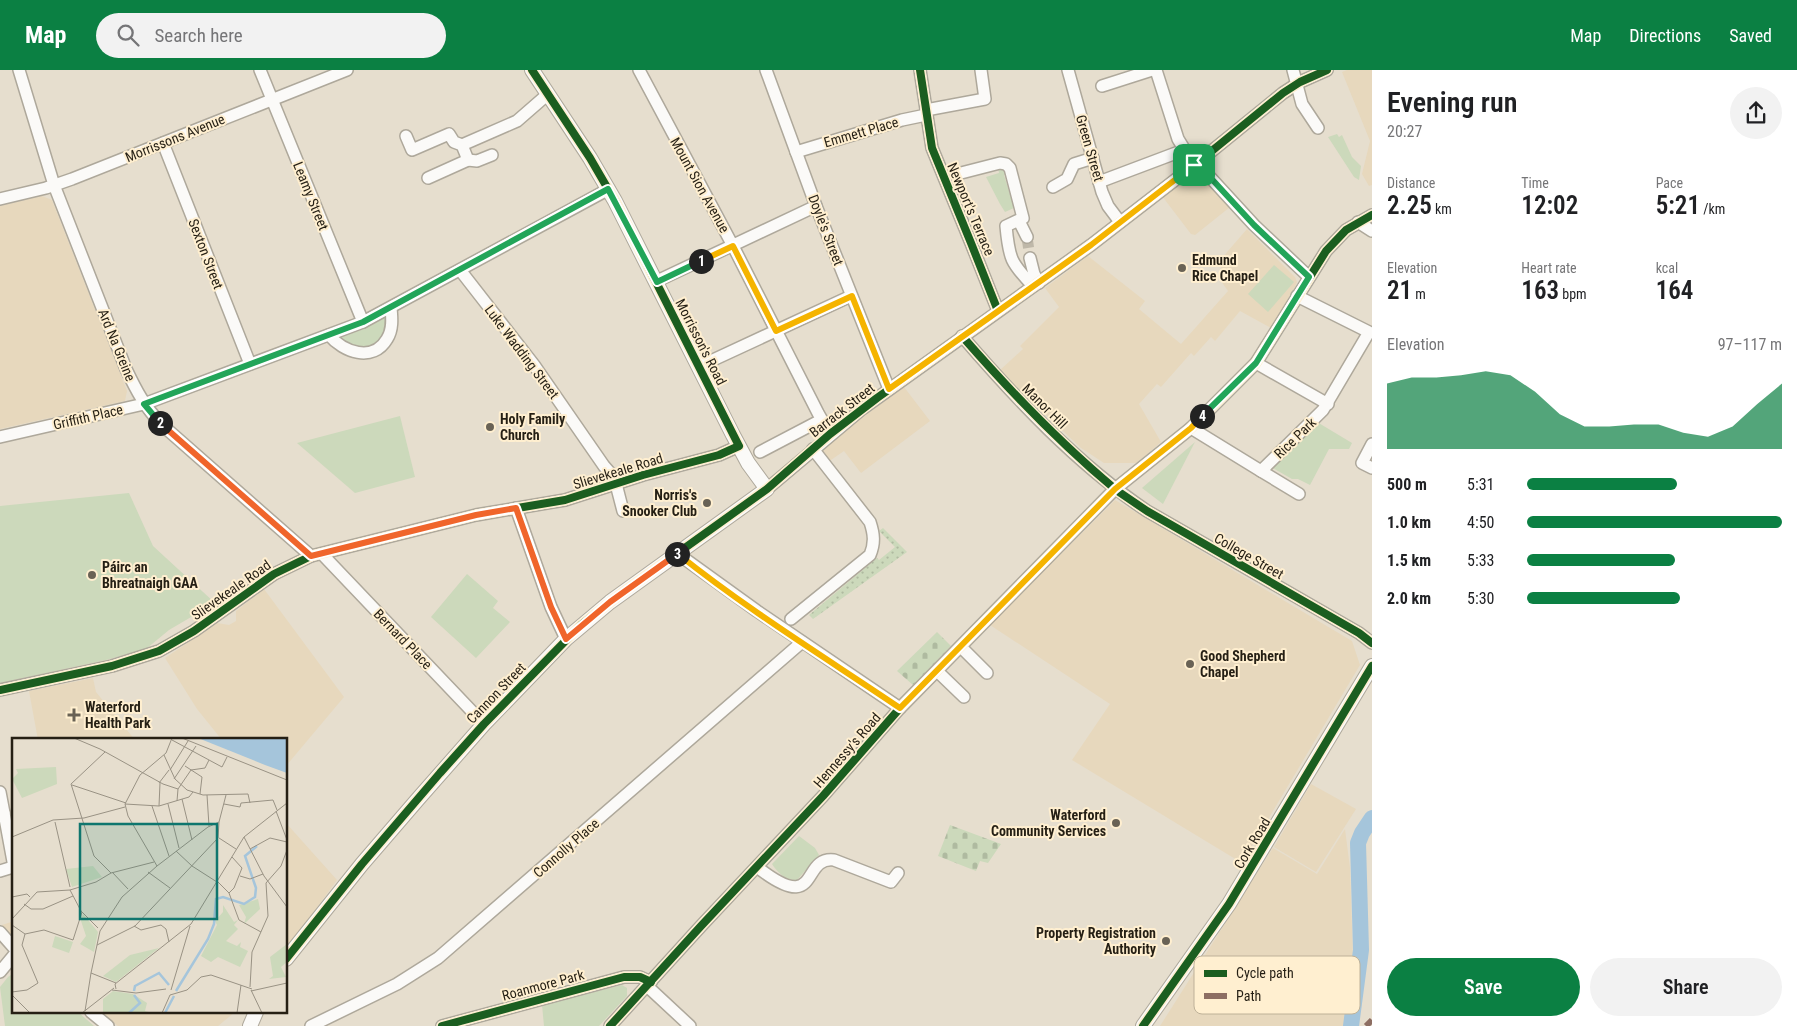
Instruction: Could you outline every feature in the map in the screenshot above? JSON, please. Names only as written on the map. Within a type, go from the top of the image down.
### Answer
[{"type":"main road","name":"Morrisson's Road","points":[[532,70],[608,189],[748,463],[767,489]]},
{"type":"main road","name":"Cannon Street","points":[[288,956],[362,864],[484,724],[566,639],[610,602],[767,489]]},
{"type":"main road","name":"Cork Road","points":[[1143,1026],[1229,904],[1372,666]]},
{"type":"main road","points":[[250,1026],[255,1014]]},
{"type":"street","name":"Ard Na Greine","points":[[19,70],[54,185],[126,369],[144,404],[172,434],[317,555]]},
{"type":"street","name":"Leamy Street","points":[[260,70],[363,322]]},
{"type":"street","name":"Morrissons Avenue","points":[[0,199],[54,185],[347,70]]},
{"type":"street","name":"Mount Sion Avenue","points":[[639,70],[830,434]]},
{"type":"street","name":"Doyle's Street","points":[[766,70],[816,206],[889,389]]},
{"type":"street","name":"Newport's Terrace","points":[[920,70],[934,153],[998,311]]},
{"type":"street","name":"Emmett Place","points":[[796,152],[926,113],[985,99],[981,70]]},
{"type":"street","name":"Green Street","points":[[1068,70],[1099,182],[1106,201],[1120,222]]},
{"type":"street","points":[[1102,86],[1152,70]]},
{"type":"street","points":[[1156,70],[1176,132],[1184,150],[1195,164],[1254,225],[1309,277]]},
{"type":"street","points":[[1292,70],[1302,104],[1318,128]]},
{"type":"street","name":"Barrack Street","points":[[767,489],[830,434],[889,389],[1120,222],[1295,84],[1326,70]]},
{"type":"street","points":[[406,136],[412,150],[449,134],[454,142],[462,145],[517,121],[548,94]]},
{"type":"street","name":"Sexton Street","points":[[163,143],[250,364]]},
{"type":"street","points":[[462,145],[468,160]]},
{"type":"street","points":[[1099,182],[1184,150]]},
{"type":"street","points":[[428,178],[468,160],[477,161],[492,155]]},
{"type":"street","points":[[1053,187],[1067,179],[1074,164],[1092,158]]},
{"type":"street","points":[[961,173],[1000,163],[1006,164],[1010,168],[1023,213],[1023,218],[1006,226],[1012,261],[1036,284]]},
{"type":"street","name":"Griffith Place","points":[[0,437],[144,404],[363,322],[608,189]]},
{"type":"street","points":[[657,282],[816,206]]},
{"type":"street","name":"Hennessy's Road","points":[[610,1026],[823,796],[900,708],[1115,489],[1191,428],[1256,363],[1326,251],[1346,230],[1372,215]]},
{"type":"street","points":[[1019,221],[1027,237]]},
{"type":"street","points":[[1358,222],[1372,231]]},
{"type":"street","points":[[1030,258],[1036,284]]},
{"type":"street","name":"Luke Wadding Street","points":[[460,270],[530,360],[617,483]]},
{"type":"street","points":[[700,366],[852,296]]},
{"type":"street","name":"Rice Park","points":[[1262,471],[1328,404],[1370,330],[1297,296]]},
{"type":"street","points":[[329,335],[337,344],[352,352],[364,353],[374,350],[385,342],[390,334],[391,308]]},
{"type":"street","name":"Manor Hill","points":[[962,336],[1042,422],[1115,489]]},
{"type":"street","name":"Rice Park","points":[[1256,363],[1328,404]]},
{"type":"street","name":"Barrack Street","points":[[760,452],[821,420]]},
{"type":"street","name":"Rice Park","points":[[1191,428],[1298,494]]},
{"type":"street","points":[[1367,465],[1372,444]]},
{"type":"street","name":"Slievekeale Road","points":[[0,690],[112,666],[160,651],[194,632],[274,574],[317,555],[476,515],[565,500],[617,483],[719,455],[739,446]]},
{"type":"street","points":[[791,619],[870,555],[874,546],[874,533],[870,522],[813,449]]},
{"type":"street","points":[[617,483],[623,511]]},
{"type":"street","name":"College Street","points":[[1115,489],[1156,516],[1359,633],[1372,643]]},
{"type":"street","points":[[516,508],[551,607],[566,639]]},
{"type":"street","points":[[678,554],[724,588],[900,708]]},
{"type":"street","name":"Bernard Place","points":[[317,555],[484,724]]},
{"type":"street","name":"Connolly Place","points":[[311,1026],[419,972],[447,951],[802,642]]},
{"type":"street","points":[[961,646],[987,673]]},
{"type":"street","points":[[937,671],[964,697]]},
{"type":"street","points":[[0,792],[2,814],[12,858]]},
{"type":"street","points":[[757,867],[781,884],[797,888],[802,886],[818,864],[823,861],[834,860],[891,882],[898,873]]},
{"type":"street","points":[[0,872],[12,868]]},
{"type":"street","points":[[0,932],[12,946]]},
{"type":"street","points":[[0,972],[12,957]]},
{"type":"street","name":"Roanmore Park","points":[[442,1026],[624,978],[640,977],[649,984]]},
{"type":"street","points":[[649,984],[690,1026]]},
{"type":"street","points":[[93,1014],[108,1026]]},
{"type":"shaded area","points":[[1347,70],[1372,70],[1372,185],[1369,186],[1362,174],[1370,141],[1342,72]]},
{"type":"shaded area","points":[[1197,168],[1230,207],[1195,235],[1191,234],[1162,196]]},
{"type":"shaded area","points":[[42,196],[52,200],[127,391],[125,401],[0,429],[0,206]]},
{"type":"shaded area","points":[[1247,229],[1295,277],[1296,285],[1271,328],[1240,311],[1215,341],[1211,337],[1194,356],[1191,353],[1161,387],[1157,384],[1139,404],[1161,442],[1137,463],[1104,463],[1081,448],[999,371],[1023,349],[1020,346],[1059,307],[1045,288],[1088,256],[1145,301],[1139,309],[1181,344],[1228,291],[1221,281],[1221,259]]},
{"type":"shaded area","points":[[904,387],[930,421],[861,473],[844,451],[828,462],[819,449]]},
{"type":"shaded area","points":[[1115,500],[1352,641],[1360,665],[1242,863],[1072,760],[1110,704],[990,625]]},
{"type":"shaded area","points":[[264,589],[344,697],[288,764],[288,738],[220,738],[197,709],[165,658],[217,623],[229,625],[236,621],[236,611]]},
{"type":"shaded area","name":"Waterford Health Park","points":[[93,678],[96,692],[133,738],[38,738],[29,691]]},
{"type":"shaded area","points":[[1311,784],[1356,809],[1316,872],[1274,847]]},
{"type":"shaded area","points":[[288,825],[337,880],[288,947]]},
{"type":"shaded area","points":[[1345,829],[1350,868],[1353,956],[1204,956],[1273,848],[1317,874]]},
{"type":"shaded area","points":[[12,922],[12,938],[2,925]]},
{"type":"shaded area","points":[[1194,972],[1194,1014],[1346,1014],[1345,1026],[1160,1026]]},
{"type":"shaded area","points":[[103,1014],[233,1014],[218,1026],[118,1026]]},
{"type":"green space","points":[[1337,134],[1339,137],[1342,135],[1352,157],[1361,166],[1359,180],[1354,177],[1328,137]]},
{"type":"green space","points":[[998,167],[1002,167],[1007,173],[1004,175],[1014,208],[1005,212],[986,177],[999,173]]},
{"type":"green space","points":[[1274,265],[1294,282],[1268,312],[1248,294]]},
{"type":"green space","points":[[389,316],[386,329],[380,341],[370,348],[354,347],[338,338],[364,329]]},
{"type":"green space","points":[[400,416],[415,477],[355,493],[297,443]]},
{"type":"green space","points":[[1317,422],[1352,443],[1349,449],[1329,449],[1310,485],[1298,479],[1292,479],[1271,467]]},
{"type":"green space","points":[[1195,442],[1163,504],[1142,488]]},
{"type":"green space","name":"Páirc an Bhreatnaigh GAA","points":[[129,493],[153,546],[215,603],[169,630],[146,649],[106,660],[0,683],[0,506]]},
{"type":"green space","points":[[883,528],[907,552],[813,619],[809,615],[877,558],[879,560],[895,547],[879,531]]},
{"type":"green space","points":[[467,574],[498,601],[493,608],[510,622],[476,658],[431,617]]},
{"type":"green space","points":[[937,632],[951,646],[913,685],[897,671]]},
{"type":"green space","points":[[950,825],[1001,844],[988,863],[980,861],[976,871],[938,856]]},
{"type":"green space","points":[[799,836],[815,848],[819,855],[797,880],[793,880],[783,876],[772,864]]},
{"type":"green space","points":[[12,974],[12,1014],[80,1014],[94,1026],[5,1026],[0,987]]},
{"type":"green space","points":[[622,985],[627,988],[627,996],[599,1026],[544,1026],[542,1005]]},
{"type":"waterway","points":[[1360,958],[1358,843],[1372,818]]},
{"type":"waterway","points":[[1351,1026],[1353,1014]]},
{"type":"tunnel","points":[[1027,237],[1030,258]]},
{"type":"marked path","points":[[1366,1026],[1372,1020]]},
{"type":"cycle path","points":[[0,690],[112,666],[159,651],[194,631],[274,574],[311,556],[476,515],[565,500],[643,475],[719,455],[739,446],[615,201],[590,158],[532,70]]},
{"type":"cycle path","points":[[920,70],[932,148],[998,311]]},
{"type":"cycle path","points":[[288,956],[362,864],[440,773],[484,724],[581,625],[622,593],[767,489],[830,434],[877,398],[1091,245],[1197,163],[1283,93],[1300,82],[1327,70]]},
{"type":"cycle path","points":[[610,1026],[823,796],[900,708],[1115,489],[1191,428],[1256,363],[1326,251],[1346,230],[1372,215]]},
{"type":"cycle path","points":[[962,336],[1036,416],[1115,489]]},
{"type":"cycle path","points":[[1119,492],[1147,511],[1359,633],[1372,643]]},
{"type":"cycle path","points":[[1143,1026],[1229,904],[1372,666]]},
{"type":"cycle path","points":[[442,1026],[624,977],[640,977],[651,982]]},
{"type":"place","name":"Edmund Rice Chapel","points":[[1182,268]]},
{"type":"place","name":"Holy Family Church","points":[[490,427]]},
{"type":"place","name":"Norris's Snooker Club","points":[[707,503]]},
{"type":"place","name":"Páirc an Bhreatnaigh GAA","points":[[92,575]]},
{"type":"place","name":"Good Shepherd Chapel","points":[[1190,664]]},
{"type":"place","name":"Waterford Health Park","points":[[74,715]]},
{"type":"place","name":"Waterford Community Services","points":[[1116,823]]},
{"type":"place","name":"Property Registration Authority","points":[[1166,941]]},
{"type":"route","points":[[1197,163],[1254,225],[1309,277],[1256,363],[1191,428],[1115,489],[900,708],[757,611],[678,554],[595,613],[566,639],[555,618],[516,508],[476,515],[311,556],[161,424],[144,404],[363,322],[608,189],[657,282],[733,246],[776,331],[852,296],[889,389],[1091,245],[1194,165],[1197,163]]}]
